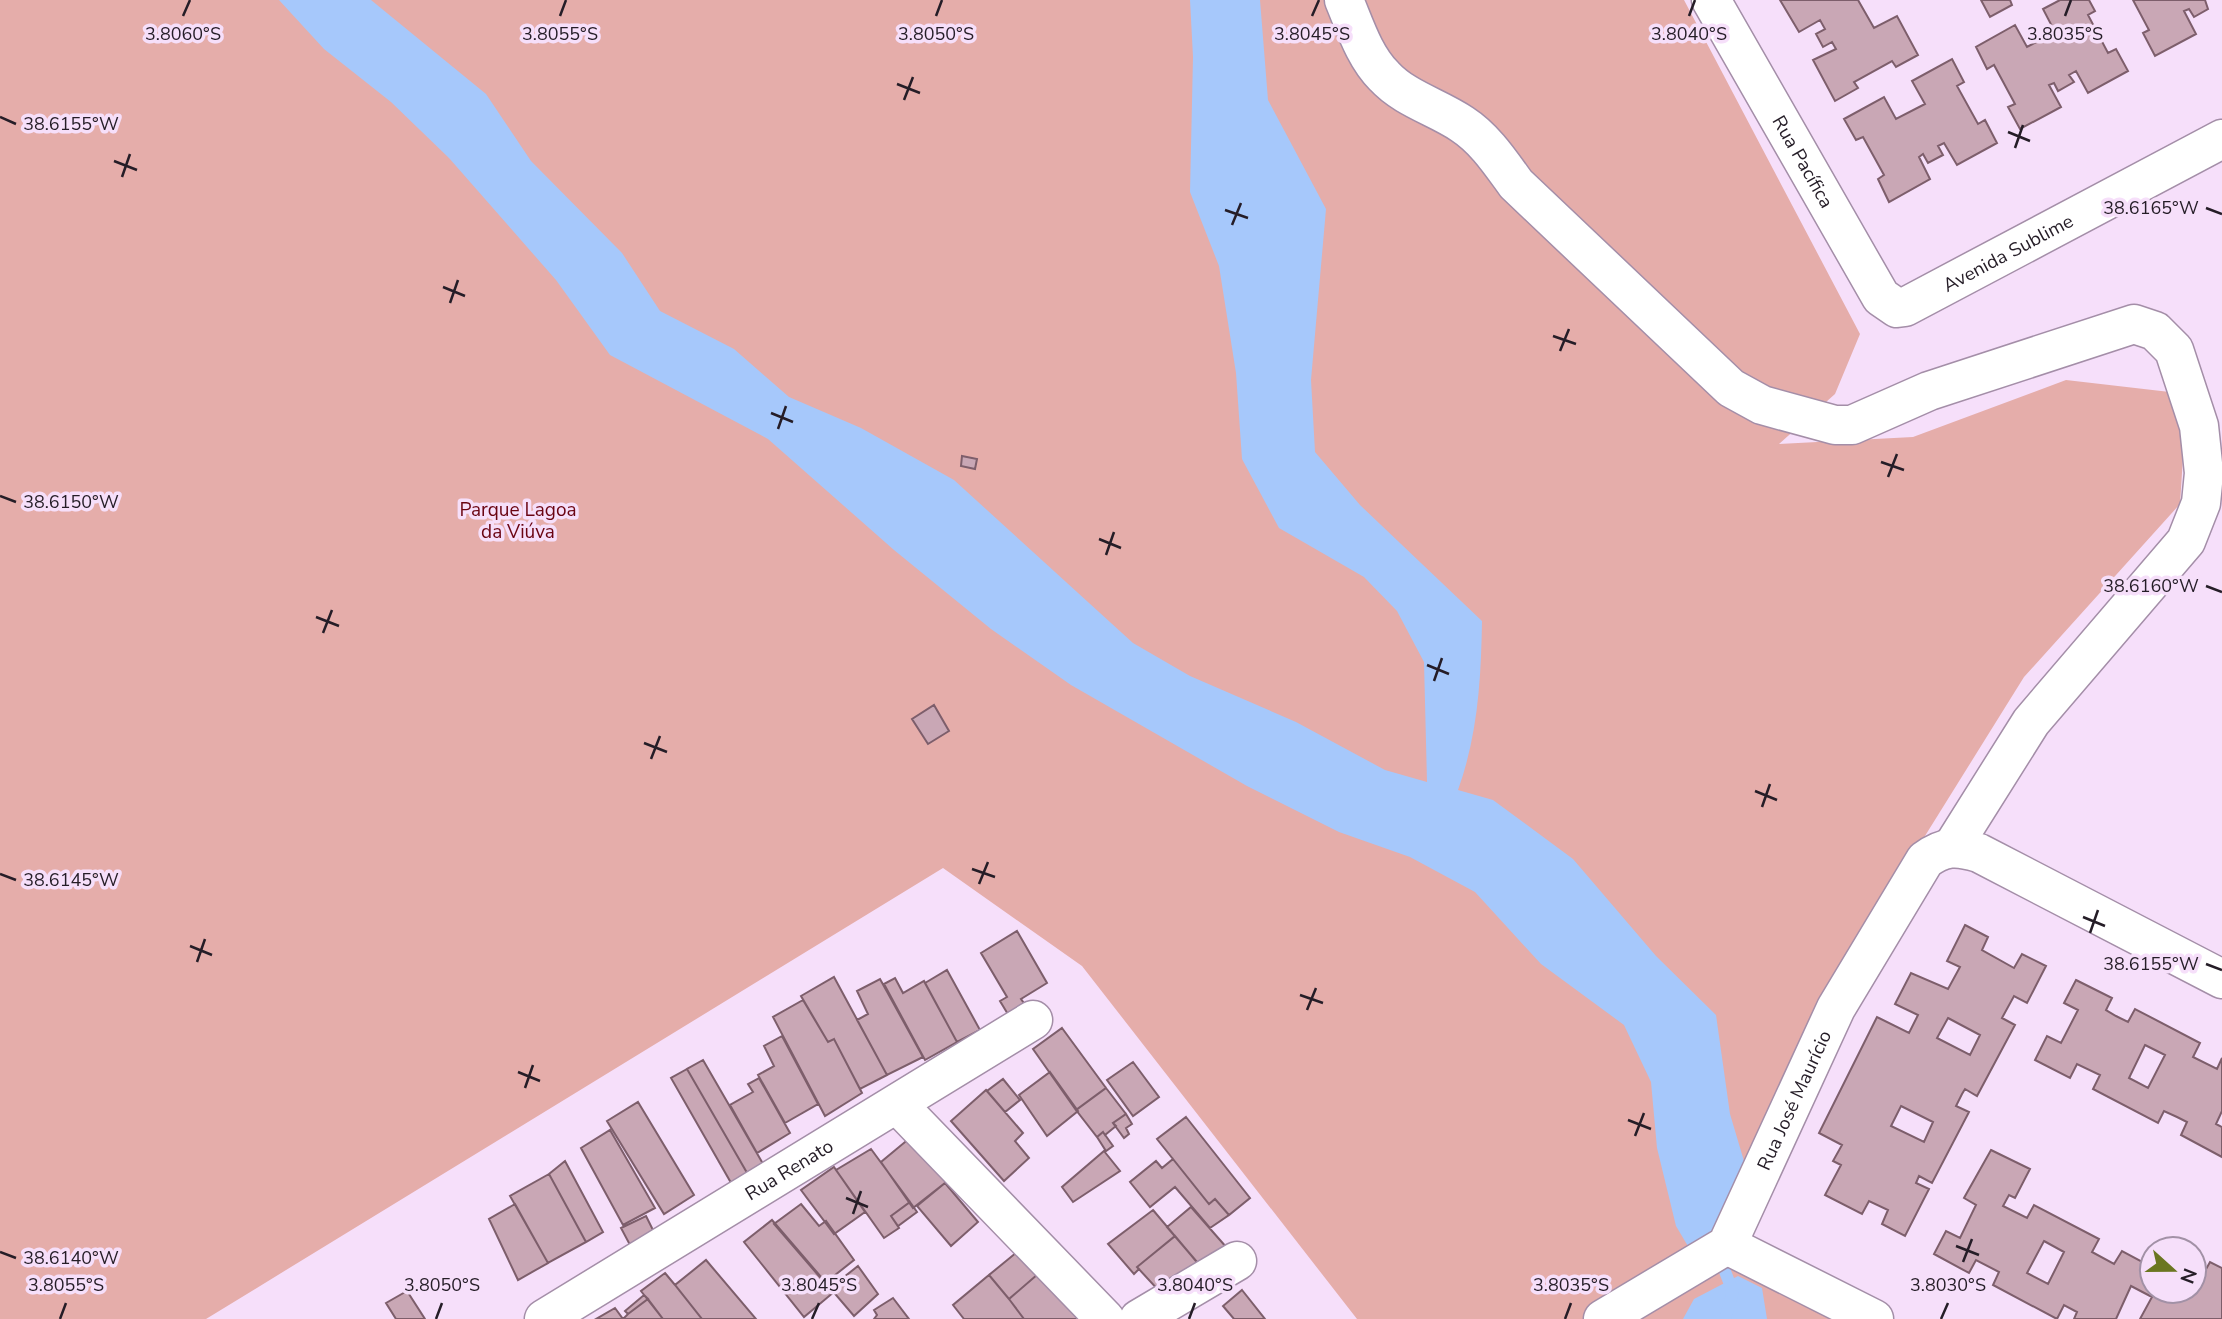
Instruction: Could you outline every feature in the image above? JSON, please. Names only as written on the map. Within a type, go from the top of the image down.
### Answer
[{"type":"street","points":[[1345,0],[1369,58],[1385,77],[1403,93],[1464,125],[1491,150],[1516,184],[1731,388],[1762,405],[1835,425],[1852,425],[1929,391],[2134,324],[2155,331],[2174,350],[2199,426],[2204,473],[2201,502],[2186,541],[2031,722],[1953,846],[1979,853],[2222,979]]},
{"type":"street","name":"Rua Pacífica","points":[[1711,0],[1881,297],[1889,305],[1905,307]]},
{"type":"street","name":"Avenida Sublime","points":[[1905,307],[2222,139]]},
{"type":"street","name":"Rua José Maurício","points":[[1727,1245],[1836,1008],[1925,860],[1937,851],[1953,846]]},
{"type":"street","name":"Rua Renato","points":[[544,1319],[1033,1020]]},
{"type":"street","points":[[898,1105],[1105,1319]]},
{"type":"street","points":[[1603,1319],[1727,1245],[1874,1319]]},
{"type":"street","points":[[1139,1319],[1237,1261]]},
{"type":"green space","name":"Parque Lagoa da Viúva","points":[[0,0],[1684,0],[1860,334],[1835,394],[1779,444],[1913,437],[2066,380],[2187,394],[2180,504],[2024,677],[1834,982],[1732,1248],[1783,1288],[1830,1319],[1357,1319],[1082,966],[943,868],[206,1319],[0,1319]]},
{"type":"water","points":[[279,0],[371,0],[486,94],[531,161],[622,253],[660,311],[734,349],[789,397],[861,428],[954,480],[1133,643],[1190,676],[1296,722],[1385,770],[1427,782],[1424,662],[1397,611],[1364,577],[1279,528],[1242,459],[1236,373],[1219,266],[1190,192],[1193,57],[1190,0],[1260,0],[1268,100],[1326,209],[1311,380],[1315,452],[1360,505],[1482,621],[1477,707],[1470,748],[1458,790],[1493,800],[1573,859],[1656,956],[1716,1015],[1730,1114],[1752,1188],[1695,1258],[1676,1226],[1657,1148],[1651,1082],[1624,1025],[1541,964],[1475,892],[1410,857],[1339,832],[1247,786],[1071,685],[991,629],[894,550],[768,439],[610,355],[556,280],[449,158],[391,102],[324,49]]},
{"type":"water","points":[[1738,1276],[1762,1288],[1767,1319],[1683,1319],[1694,1299]]},
{"type":"building","points":[[1780,0],[1858,0],[1874,28],[1897,16],[1918,55],[1896,67],[1892,61],[1854,82],[1858,88],[1835,101],[1813,60],[1836,49],[1832,42],[1823,47],[1816,34],[1825,29],[1820,20],[1799,32]]},
{"type":"building","points":[[1981,0],[2010,0],[2012,5],[1990,17]]},
{"type":"building","points":[[2060,0],[2089,0],[2095,11],[2088,15],[2108,53],[2116,49],[2128,71],[2088,93],[2076,71],[2069,75],[2074,82],[2058,91],[2054,83],[2049,85],[2061,107],[2020,129],[2008,107],[2015,104],[1994,65],[1987,69],[1976,47],[2015,25],[2027,47],[2055,32],[2043,9]]},
{"type":"building","points":[[2133,0],[2205,0],[2208,9],[2194,17],[2189,9],[2184,11],[2196,34],[2155,56],[2143,33],[2149,30]]},
{"type":"building","points":[[1952,59],[1964,82],[1957,86],[1978,124],[1985,120],[1997,143],[1957,165],[1944,143],[1938,146],[1943,155],[1928,163],[1923,154],[1919,157],[1930,179],[1889,202],[1878,179],[1884,175],[1863,137],[1856,140],[1844,119],[1884,97],[1896,119],[1925,104],[1912,81]]},
{"type":"building","points":[[962,456],[977,459],[975,469],[961,466]]},
{"type":"building","points":[[934,705],[949,731],[928,744],[912,719]]},
{"type":"building","points":[[1965,925],[1988,937],[1982,950],[2014,968],[2022,954],[2046,966],[2027,1003],[2014,996],[2002,1018],[2015,1025],[1977,1096],[1965,1089],[1962,1094],[1956,1106],[1969,1112],[1932,1183],[1919,1176],[1916,1183],[1929,1189],[1905,1236],[1882,1224],[1888,1210],[1869,1201],[1862,1214],[1825,1195],[1841,1165],[1833,1161],[1842,1145],[1819,1133],[1877,1017],[1909,1033],[1918,1015],[1895,1004],[1911,973],[1948,989],[1960,967],[1947,961]],"holes":[[[1948,1018],[1980,1035],[1970,1055],[1937,1038]],[[1901,1106],[1933,1122],[1924,1142],[1891,1126]]]},
{"type":"building","points":[[1017,931],[1047,983],[1021,999],[1026,1006],[1009,1016],[1000,1001],[1007,997],[981,953]]},
{"type":"building","points":[[947,970],[980,1030],[957,1042],[925,983]]},
{"type":"building","points":[[834,977],[887,1075],[860,1089],[834,1039],[828,1042],[801,996]]},
{"type":"building","points":[[895,978],[903,993],[924,981],[957,1042],[925,1060],[884,984]]},
{"type":"building","points":[[880,979],[923,1057],[887,1075],[857,1020],[868,1014],[857,991]]},
{"type":"building","points":[[2076,980],[2112,998],[2106,1010],[2116,1016],[2128,1022],[2135,1009],[2200,1043],[2193,1057],[2217,1069],[2222,1058],[2222,1111],[2216,1124],[2222,1127],[2222,1157],[2181,1135],[2187,1122],[2164,1111],[2158,1123],[2093,1089],[2100,1075],[2077,1064],[2070,1078],[2035,1060],[2047,1036],[2061,1043],[2078,1010],[2064,1003]],"holes":[[[2145,1045],[2165,1055],[2148,1088],[2129,1078]]]},
{"type":"building","points":[[803,1000],[828,1042],[834,1039],[862,1093],[825,1116],[773,1017]]},
{"type":"building","points":[[1062,1028],[1106,1088],[1076,1110],[1033,1049]]},
{"type":"building","points":[[782,1036],[818,1104],[785,1123],[758,1075],[774,1066],[764,1046]]},
{"type":"building","points":[[703,1060],[766,1169],[750,1178],[687,1069]]},
{"type":"building","points":[[1133,1062],[1159,1097],[1133,1116],[1107,1080]]},
{"type":"building","points":[[687,1069],[750,1178],[734,1188],[671,1078]]},
{"type":"building","points":[[1050,1072],[1078,1111],[1047,1136],[1019,1095]]},
{"type":"building","points":[[759,1078],[790,1133],[757,1153],[730,1105],[753,1092],[748,1084]]},
{"type":"building","points":[[1003,1079],[1020,1100],[1005,1112],[987,1091]]},
{"type":"building","points":[[1106,1088],[1126,1114],[1113,1123],[1116,1126],[1105,1135],[1103,1132],[1097,1137],[1076,1110]]},
{"type":"building","points":[[986,1090],[1023,1133],[1015,1141],[1029,1158],[1004,1181],[951,1121]]},
{"type":"building","points":[[638,1102],[694,1195],[664,1214],[607,1121]]},
{"type":"building","points":[[1126,1114],[1132,1124],[1126,1128],[1129,1134],[1124,1138],[1113,1123]]},
{"type":"building","points":[[1186,1117],[1250,1198],[1229,1215],[1215,1199],[1209,1204],[1157,1139]]},
{"type":"building","points":[[610,1130],[655,1208],[623,1225],[581,1148]]},
{"type":"building","points":[[1103,1132],[1113,1146],[1106,1151],[1097,1137]]},
{"type":"building","points":[[911,1137],[950,1179],[913,1208],[881,1162]]},
{"type":"building","points":[[871,1149],[910,1202],[891,1216],[899,1228],[884,1238],[836,1170]]},
{"type":"building","points":[[1991,1150],[2030,1169],[2015,1198],[2009,1195],[2003,1206],[2027,1218],[2034,1205],[2099,1239],[2092,1252],[2114,1264],[2122,1251],[2138,1260],[2138,1290],[2131,1286],[2116,1319],[2074,1319],[2077,1312],[2064,1305],[2057,1319],[1993,1285],[1999,1272],[1976,1260],[1969,1273],[1934,1254],[1946,1231],[1960,1238],[1976,1205],[1964,1198]],"holes":[[[2044,1241],[2064,1252],[2048,1284],[2027,1273]]]},
{"type":"building","points":[[1104,1151],[1120,1171],[1073,1202],[1062,1187]]},
{"type":"building","points":[[1173,1159],[1209,1204],[1215,1199],[1229,1215],[1210,1228],[1175,1187],[1150,1207],[1130,1182],[1156,1161],[1162,1168]]},
{"type":"building","points":[[565,1161],[603,1232],[586,1242],[549,1174]]},
{"type":"building","points":[[834,1167],[865,1212],[834,1234],[801,1190]]},
{"type":"building","points":[[549,1174],[586,1242],[548,1263],[510,1196]]},
{"type":"building","points":[[945,1183],[978,1222],[951,1246],[917,1206]]},
{"type":"building","points":[[910,1202],[917,1212],[898,1226],[891,1216]]},
{"type":"building","points":[[515,1204],[548,1263],[518,1280],[489,1219]]},
{"type":"building","points":[[801,1204],[819,1226],[826,1221],[854,1260],[825,1283],[774,1224]]},
{"type":"building","points":[[1191,1207],[1227,1248],[1203,1269],[1167,1227]]},
{"type":"building","points":[[1153,1210],[1175,1236],[1137,1267],[1139,1269],[1134,1274],[1108,1244]]},
{"type":"building","points":[[646,1216],[654,1232],[630,1245],[621,1228]]},
{"type":"building","points":[[772,1220],[834,1292],[804,1317],[744,1242]]},
{"type":"building","points":[[1175,1236],[1201,1267],[1160,1292],[1137,1267]]},
{"type":"building","points":[[1017,1252],[1038,1274],[1009,1299],[989,1275]]},
{"type":"building","points":[[706,1260],[756,1319],[702,1319],[675,1285]]},
{"type":"building","points":[[2210,1262],[2222,1268],[2222,1319],[2140,1319],[2148,1305],[2208,1305],[2208,1266]]},
{"type":"building","points":[[858,1266],[878,1294],[854,1316],[830,1288]]},
{"type":"building","points":[[665,1273],[702,1319],[663,1319],[641,1291]]},
{"type":"building","points":[[1038,1274],[1087,1319],[1024,1319],[1009,1299]]},
{"type":"building","points":[[989,1275],[1024,1319],[964,1319],[953,1305]]},
{"type":"building","points":[[1242,1290],[1265,1319],[1234,1319],[1223,1306]]},
{"type":"building","points":[[407,1291],[425,1319],[396,1319],[386,1303]]},
{"type":"building","points":[[644,1295],[648,1299],[628,1314],[625,1311]]},
{"type":"building","points":[[893,1298],[909,1319],[874,1319],[877,1315],[874,1310]]},
{"type":"building","points":[[648,1299],[663,1319],[623,1319],[628,1314]]},
{"type":"building","points":[[615,1308],[623,1319],[596,1319]]},
{"type":"waterway","points":[[1719,1256],[1733,1292],[1725,1319]]}]
